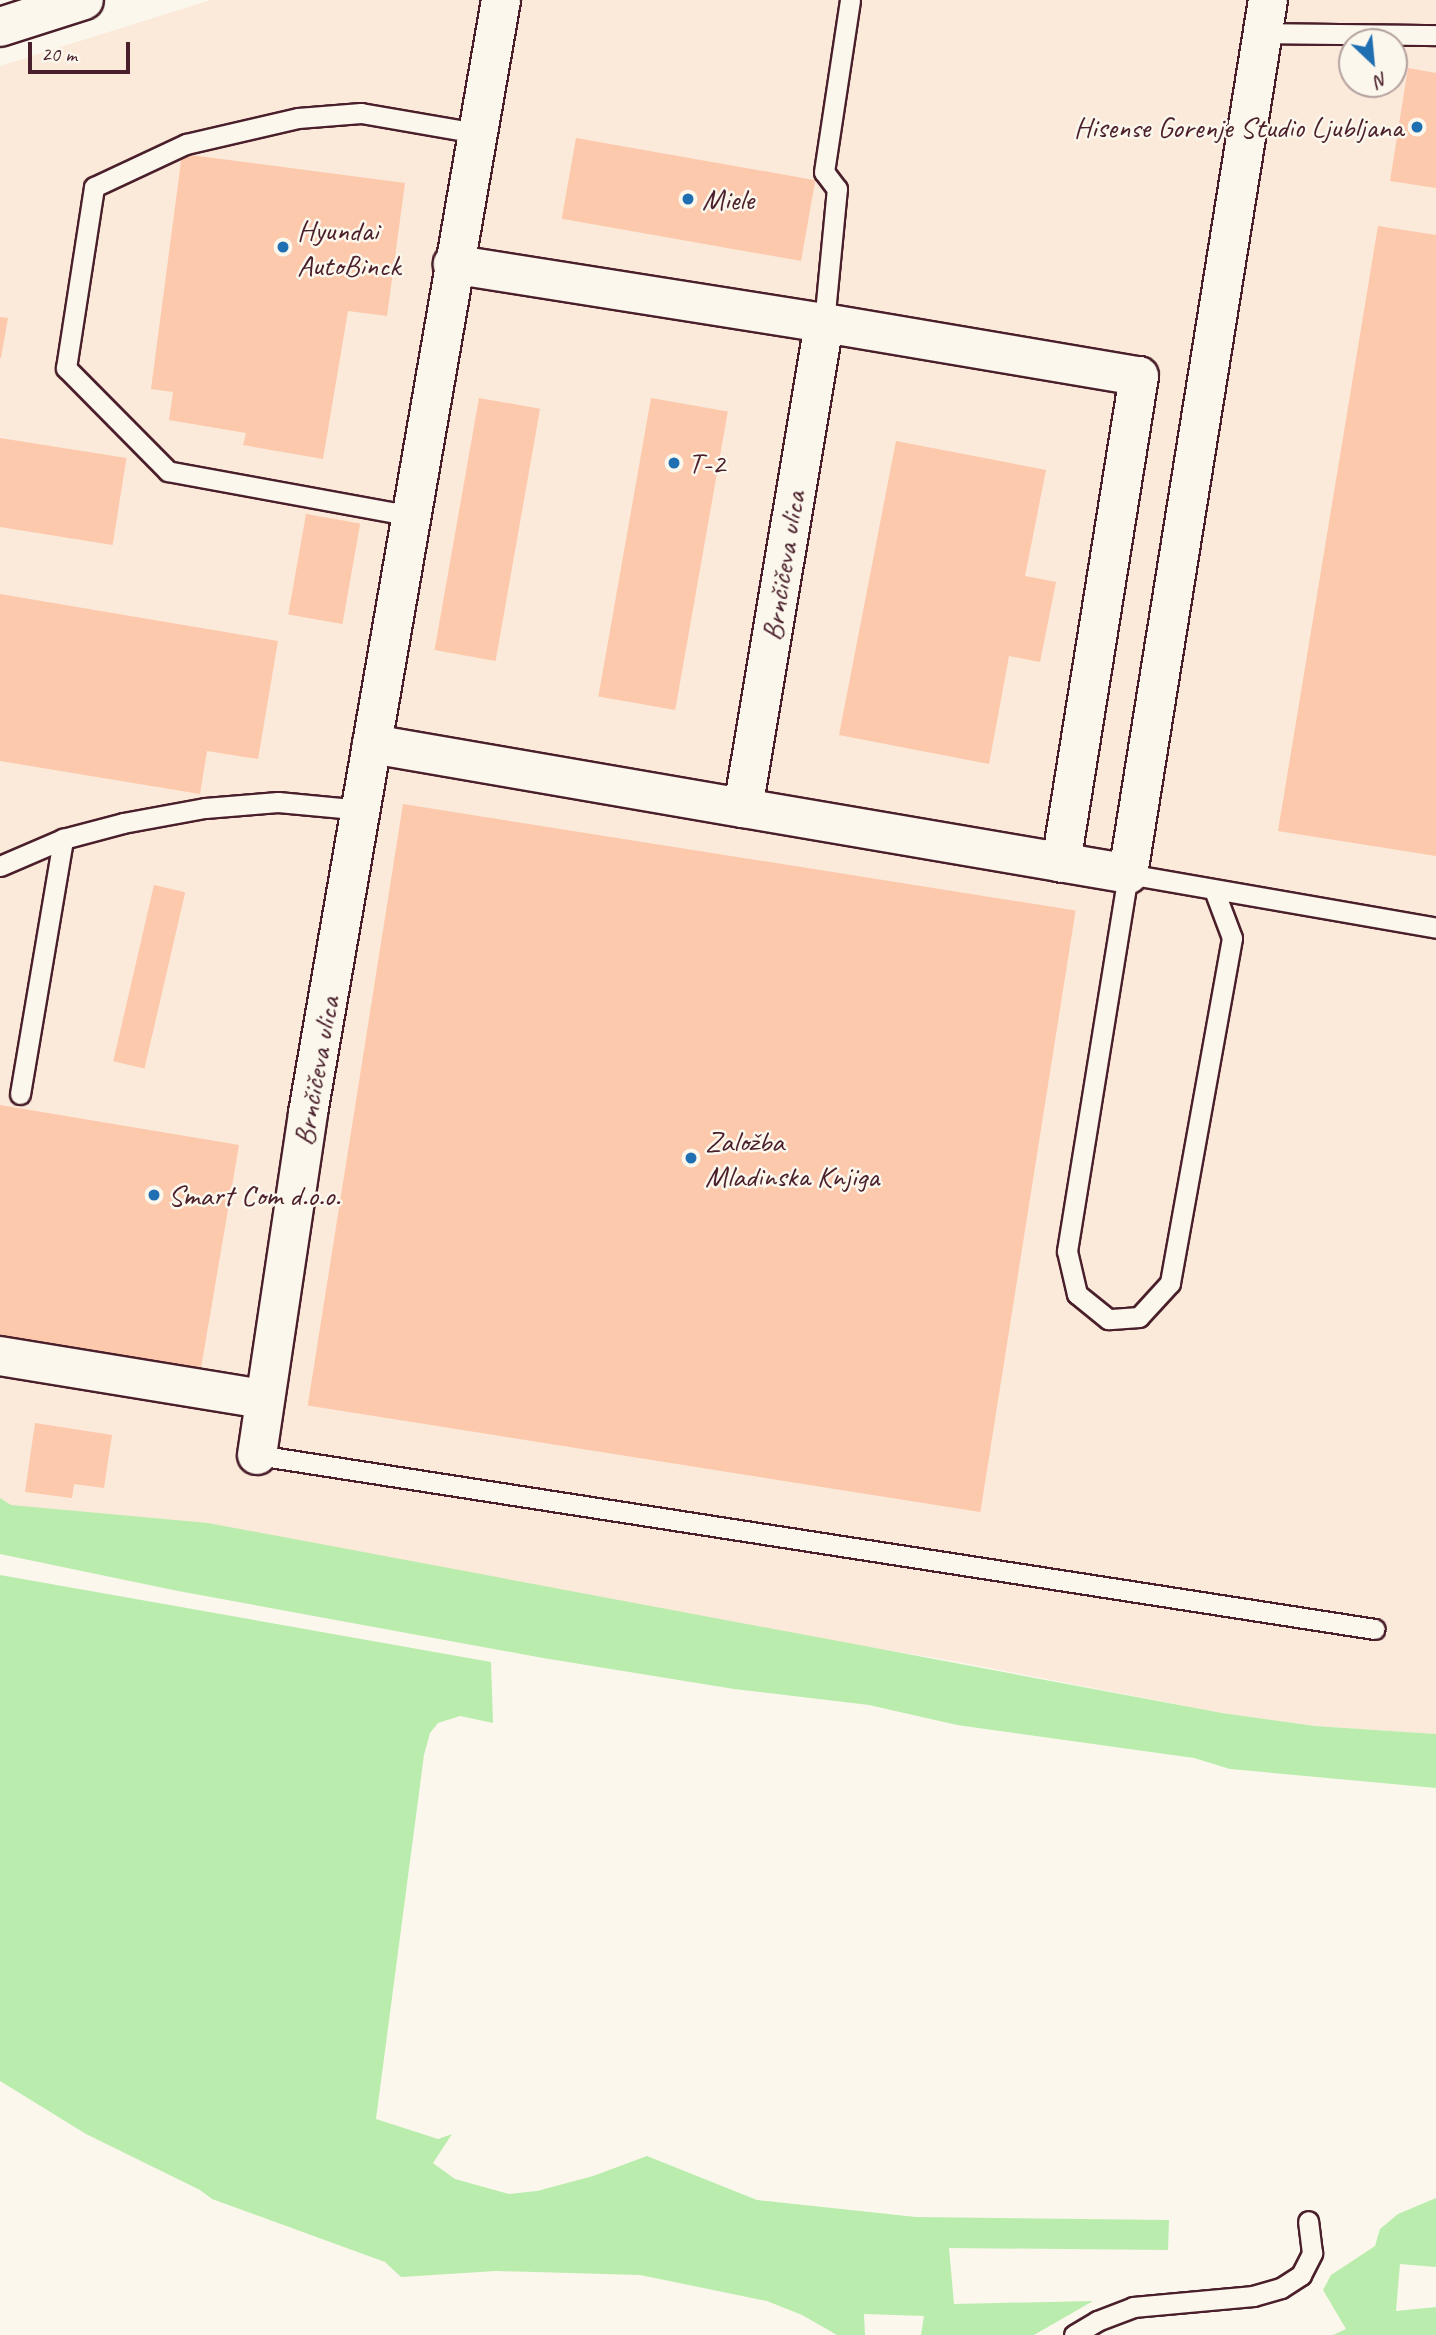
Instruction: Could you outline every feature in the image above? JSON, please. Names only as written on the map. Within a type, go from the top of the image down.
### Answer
[{"type":"street","points":[[0,27],[84,0]]},
{"type":"street","name":"Brnčičeva ulica","points":[[257,1455],[308,1113],[362,810],[453,264],[501,0]]},
{"type":"street","points":[[372,744],[1128,874],[1266,17]]},
{"type":"street","points":[[453,264],[1139,376],[1061,863]]},
{"type":"street","name":"Brnčičeva ulica","points":[[743,808],[824,323]]},
{"type":"street","points":[[0,1356],[264,1399]]},
{"type":"lane","points":[[824,323],[837,189],[824,172],[850,0]]},
{"type":"lane","points":[[1266,17],[1436,35]]},
{"type":"lane","points":[[412,516],[168,471],[66,368],[94,187],[186,144],[298,118],[361,113],[477,132]]},
{"type":"lane","points":[[0,866],[63,839],[123,823],[205,808],[278,802],[362,810]]},
{"type":"lane","points":[[20,1094],[63,839]]},
{"type":"lane","points":[[1214,890],[1232,938],[1170,1283],[1139,1317],[1108,1319],[1077,1294],[1067,1251],[1128,874],[1436,928]]},
{"type":"lane","points":[[257,1455],[1375,1629]]},
{"type":"lane","points":[[1074,2335],[1097,2321],[1133,2307],[1253,2296],[1281,2288],[1301,2274],[1312,2253],[1308,2221]]},
{"type":"shaded area","points":[[211,0],[1436,0],[1436,1734],[1315,1726],[1222,1713],[954,1661],[0,1506],[0,66]]},
{"type":"green space","points":[[0,1498],[11,1505],[208,1523],[1222,1713],[1315,1726],[1436,1734],[1436,1788],[1230,1769],[1194,1758],[957,1725],[869,1705],[734,1689],[543,1658],[178,1591],[0,1554]]},
{"type":"green space","points":[[0,1575],[491,1662],[493,1723],[460,1716],[438,1723],[430,1733],[424,1755],[376,2119],[438,2139],[452,2134],[433,2163],[455,2179],[509,2194],[537,2191],[593,2176],[647,2156],[757,2200],[916,2217],[1169,2220],[1168,2250],[949,2248],[954,2304],[1093,2301],[1034,2335],[921,2335],[924,2316],[864,2314],[865,2335],[837,2335],[802,2315],[767,2301],[640,2275],[496,2271],[401,2277],[385,2262],[212,2199],[200,2190],[86,2134],[0,2081]]},
{"type":"green space","points":[[1436,2198],[1436,2267],[1400,2264],[1396,2311],[1436,2307],[1436,2335],[1333,2335],[1346,2329],[1323,2290],[1331,2275],[1375,2246],[1380,2229],[1398,2214]]},
{"type":"building","name":"Hisense Gorenje Studio Ljubljana","points":[[1408,68],[1436,73],[1436,188],[1390,181],[1403,98],[1408,98]]},
{"type":"building","name":"Miele","points":[[576,138],[815,180],[801,261],[562,219]]},
{"type":"building","name":"Hyundai AutoBinck","points":[[182,154],[405,183],[387,316],[348,311],[323,459],[243,445],[246,433],[169,420],[173,392],[151,389]]},
{"type":"building","points":[[1378,226],[1436,235],[1436,856],[1278,831]]},
{"type":"building","points":[[0,317],[8,318],[1,358],[0,358]]},
{"type":"building","points":[[479,398],[540,409],[496,661],[435,650]]},
{"type":"building","points":[[651,398],[728,412],[675,710],[598,696]]},
{"type":"building","points":[[0,438],[126,458],[113,545],[0,527]]},
{"type":"building","points":[[896,441],[1046,470],[1025,576],[1056,582],[1040,662],[1009,656],[989,764],[839,735]]},
{"type":"building","points":[[306,514],[360,524],[342,624],[288,614]]},
{"type":"building","points":[[0,594],[278,641],[258,759],[207,751],[200,794],[0,761]]},
{"type":"building","name":"Založba Mladinska Knjiga","points":[[403,804],[1076,911],[980,1512],[308,1406]]},
{"type":"building","points":[[154,885],[185,892],[144,1069],[113,1061]]},
{"type":"building","points":[[0,1105],[239,1145],[200,1374],[0,1341]]},
{"type":"building","points":[[35,1423],[112,1435],[104,1488],[74,1484],[72,1498],[25,1492]]},
{"type":"place","name":"Hisense Gorenje Studio Ljubljana","points":[[1417,127]]},
{"type":"place","name":"Miele","points":[[688,199]]},
{"type":"place","name":"Hyundai AutoBinck","points":[[283,247]]},
{"type":"place","name":"T-2","points":[[674,463]]},
{"type":"place","name":"Založba Mladinska Knjiga","points":[[691,1158]]},
{"type":"place","name":"Smart Com d.o.o.","points":[[154,1195]]}]
